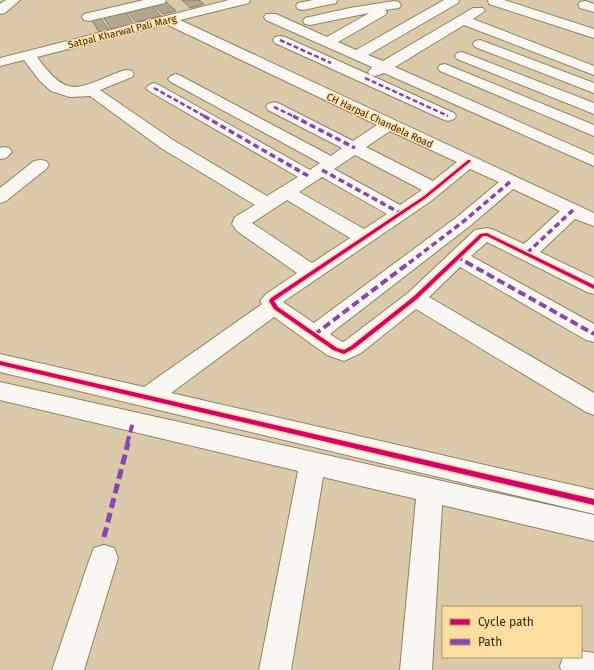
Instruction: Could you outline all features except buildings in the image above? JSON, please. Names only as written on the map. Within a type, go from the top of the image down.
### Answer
[{"type":"street","points":[[0,10],[13,0]]},
{"type":"street","points":[[89,17],[160,0]]},
{"type":"street","name":"Satpal Kharwal Pali Marg","points":[[0,62],[242,0]]},
{"type":"street","points":[[303,6],[331,0]]},
{"type":"street","points":[[357,55],[450,0],[478,11]]},
{"type":"street","points":[[349,88],[494,0],[594,34]]},
{"type":"street","points":[[592,0],[585,5],[594,8]]},
{"type":"street","points":[[328,42],[398,2]]},
{"type":"street","points":[[310,22],[398,2]]},
{"type":"street","points":[[531,13],[544,4]]},
{"type":"street","points":[[271,17],[384,66],[594,161]]},
{"type":"street","name":"CH Harpal Chandela Road","points":[[166,19],[349,88],[389,124],[594,220]]},
{"type":"street","points":[[463,20],[594,70]]},
{"type":"street","points":[[421,83],[497,33]]},
{"type":"street","points":[[280,40],[349,88],[448,116]]},
{"type":"street","points":[[480,44],[594,88]]},
{"type":"street","points":[[0,53],[24,56],[54,86],[66,91],[95,93],[138,125],[167,144],[267,204]]},
{"type":"street","points":[[462,56],[594,109]]},
{"type":"street","points":[[445,68],[594,131]]},
{"type":"street","points":[[80,92],[127,74]]},
{"type":"street","points":[[176,79],[321,170]]},
{"type":"street","points":[[154,88],[321,170],[400,213]]},
{"type":"street","points":[[274,107],[436,189]]},
{"type":"street","points":[[310,272],[242,226],[241,222],[389,124]]},
{"type":"street","points":[[469,162],[436,189],[310,272],[273,299],[271,301],[274,306],[335,349],[344,352],[353,347],[415,298],[457,257],[482,235],[487,234],[594,287]]},
{"type":"street","points":[[0,197],[40,166]]},
{"type":"street","points":[[314,335],[458,225],[511,181]]},
{"type":"street","points":[[286,192],[363,238]]},
{"type":"street","points":[[527,253],[573,210]]},
{"type":"street","points":[[457,257],[594,334]]},
{"type":"street","points":[[415,298],[592,400]]},
{"type":"street","points":[[148,398],[274,306]]},
{"type":"street","points":[[0,363],[594,502]]},
{"type":"street","points":[[0,391],[594,528]]},
{"type":"street","points":[[275,670],[312,464]]},
{"type":"street","points":[[416,670],[430,491]]},
{"type":"street","points":[[68,670],[104,558]]},
{"type":"marked path","points":[[280,40],[331,63]]},
{"type":"marked path","points":[[365,78],[448,116]]},
{"type":"marked path","points":[[154,88],[310,177]]},
{"type":"marked path","points":[[274,107],[355,148]]},
{"type":"marked path","points":[[322,170],[400,213]]},
{"type":"marked path","points":[[314,335],[464,221],[511,181]]},
{"type":"marked path","points":[[527,253],[573,210]]},
{"type":"marked path","points":[[457,257],[594,334]]},
{"type":"marked path","points":[[104,537],[133,422]]},
{"type":"cycle path","points":[[469,161],[425,197],[273,299],[271,301],[276,308],[335,349],[344,352],[353,347],[415,298],[482,235],[487,234],[594,287]]},
{"type":"cycle path","points":[[0,363],[594,502]]}]
